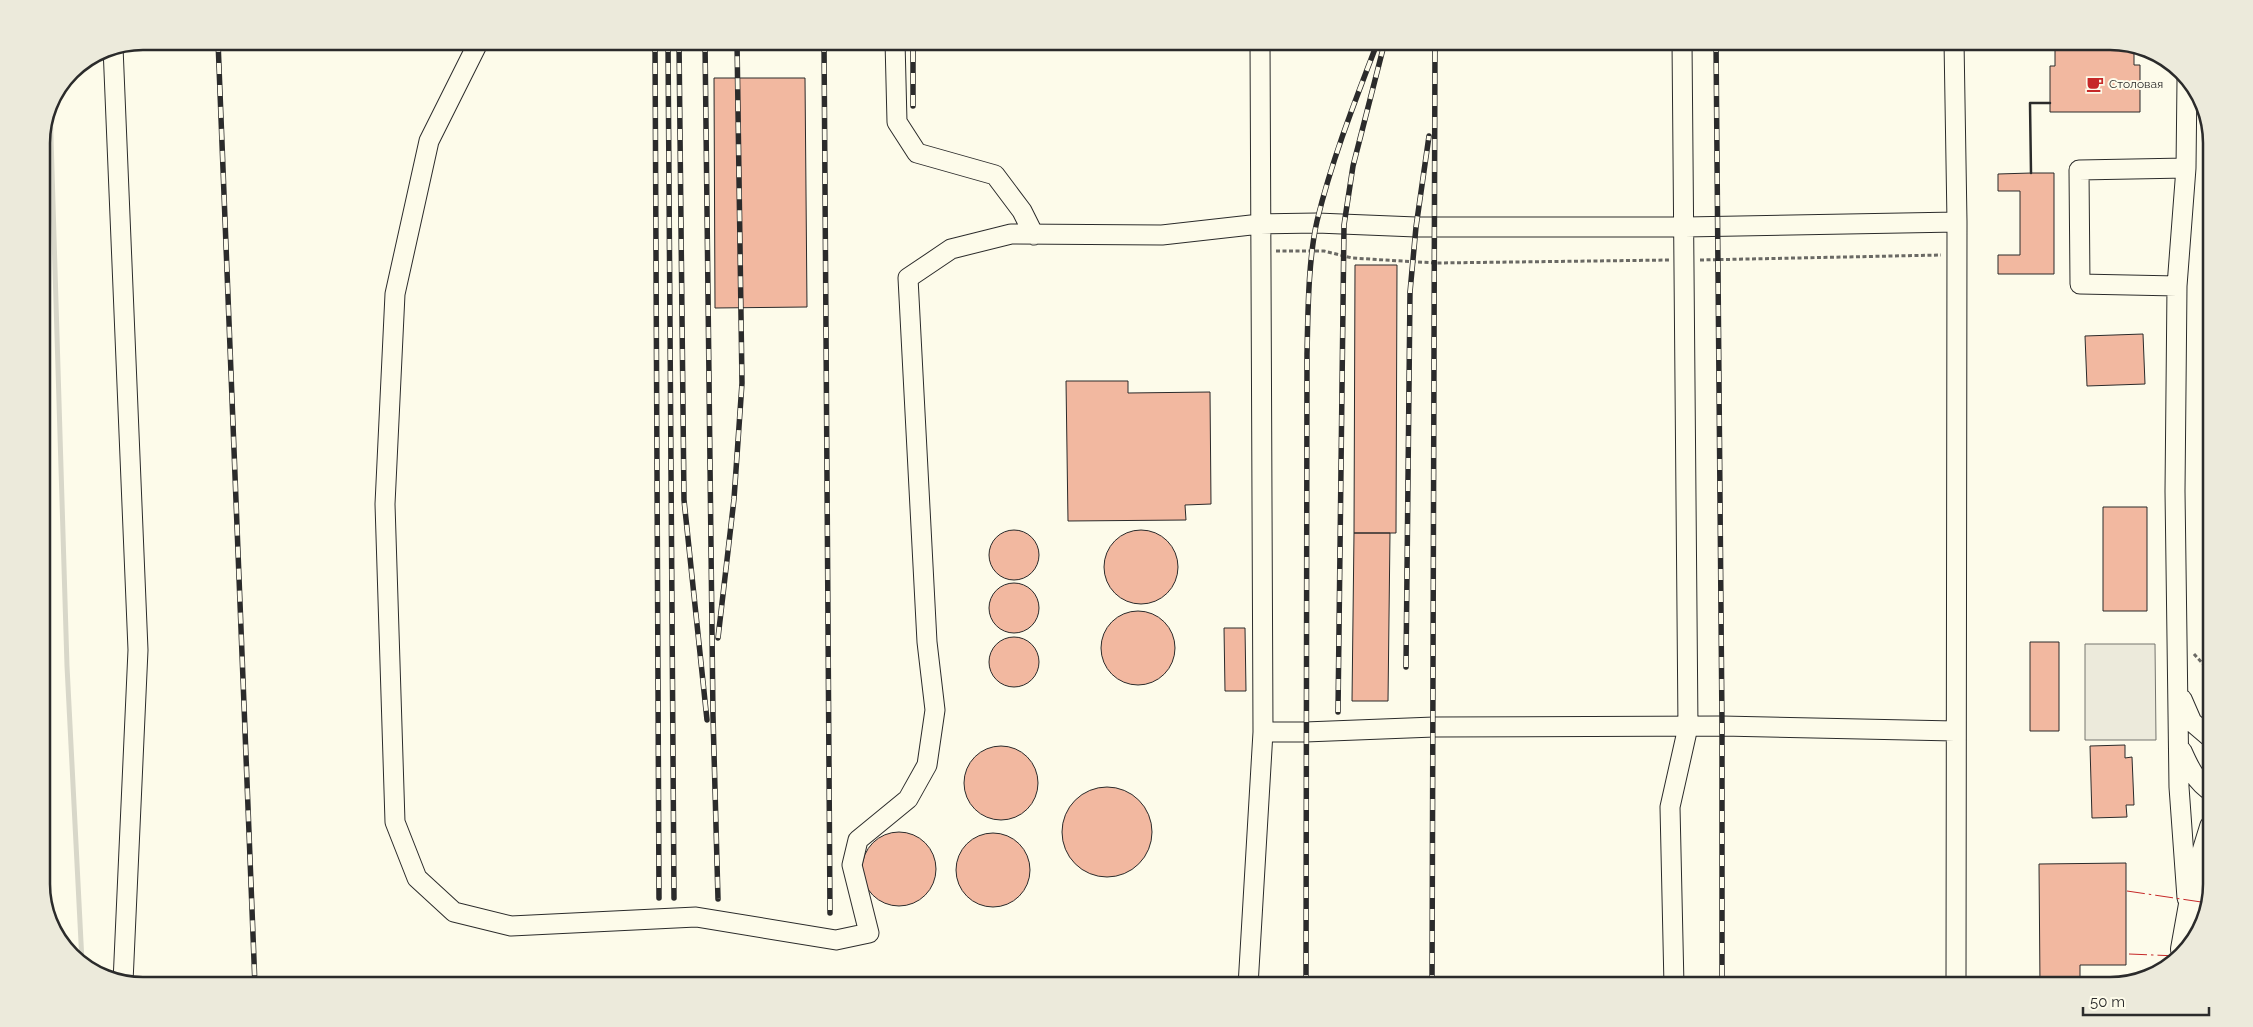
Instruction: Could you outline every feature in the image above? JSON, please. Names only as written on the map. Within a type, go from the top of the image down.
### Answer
[{"type":"main road","points":[[2184,941],[2194,882],[2203,854]]},
{"type":"street","points":[[474,50],[429,141],[395,294],[385,504],[395,822],[417,878],[454,912],[511,926],[696,917],[836,940],[870,933],[852,865],[858,840],[908,799],[927,765],[935,710],[927,642],[908,278],[951,249],[1011,234],[1162,235],[1260,224],[1317,223],[1416,228],[1685,228],[1957,222]]},
{"type":"street","points":[[894,50],[897,122],[917,153],[995,174],[1022,211],[1034,234]]},
{"type":"street","points":[[1249,977],[1263,732],[1260,50]]},
{"type":"street","points":[[1674,977],[1670,807],[1688,727],[1686,260],[1682,50]]},
{"type":"street","points":[[1954,50],[1957,222],[1956,977]]},
{"type":"street","points":[[113,55],[138,650],[123,975]]},
{"type":"street","points":[[2187,919],[2179,787],[2180,745],[2175,491],[2177,286],[2186,168],[2196,116],[2191,96]]},
{"type":"street","points":[[2177,286],[2080,284],[2079,170],[2186,168]]},
{"type":"street","points":[[2179,691],[2192,722],[2203,731]]},
{"type":"street","points":[[1263,732],[1434,727],[1722,726],[1956,731]]},
{"type":"street","points":[[2180,745],[2190,770],[2203,786]]},
{"type":"path","points":[[1260,251],[1324,250],[1352,258],[1435,264],[1957,254]]},
{"type":"shaded area","points":[[2085,644],[2155,644],[2156,740],[2085,740]]},
{"type":"building","name":"Столовая","points":[[2055,50],[2110,50],[2134,53],[2134,65],[2140,65],[2140,112],[2050,112],[2050,66],[2055,66]]},
{"type":"building","points":[[714,78],[805,78],[807,307],[715,308]]},
{"type":"building","points":[[2054,173],[2054,274],[1998,274],[1998,255],[2020,255],[2020,191],[1998,191],[1998,174]]},
{"type":"building","points":[[1355,265],[1397,265],[1396,533],[1354,533]]},
{"type":"building","points":[[2143,334],[2145,384],[2087,386],[2085,336]]},
{"type":"building","points":[[1066,381],[1128,381],[1128,393],[1210,392],[1211,504],[1185,505],[1186,520],[1068,521]]},
{"type":"building","points":[[2103,507],[2147,507],[2147,611],[2103,611]]},
{"type":"building","points":[[1009,530],[1019,530],[1032,537],[1039,550],[1039,560],[1032,573],[1019,580],[1009,580],[1000,576],[993,569],[989,560],[989,550],[993,541],[1000,534]]},
{"type":"building","points":[[1141,530],[1155,533],[1167,541],[1175,553],[1178,567],[1175,581],[1167,593],[1155,601],[1141,604],[1127,601],[1115,593],[1107,581],[1104,567],[1107,553],[1115,541],[1127,533]]},
{"type":"building","points":[[1354,533],[1390,533],[1388,701],[1352,701]]},
{"type":"building","points":[[1009,583],[1019,583],[1032,590],[1039,603],[1039,613],[1032,626],[1019,633],[1009,633],[1000,629],[993,622],[989,613],[989,603],[993,594],[1000,587]]},
{"type":"building","points":[[1138,611],[1152,614],[1164,622],[1172,634],[1175,648],[1172,662],[1164,674],[1152,682],[1138,685],[1124,682],[1112,674],[1104,662],[1101,648],[1104,634],[1112,622],[1124,614]]},
{"type":"building","points":[[1224,628],[1245,628],[1246,691],[1225,691]]},
{"type":"building","points":[[1009,637],[1019,637],[1032,644],[1039,657],[1039,667],[1032,680],[1019,687],[1009,687],[1000,683],[993,676],[989,667],[989,657],[993,648],[1000,641]]},
{"type":"building","points":[[2030,642],[2059,642],[2059,731],[2030,731]]},
{"type":"building","points":[[2125,745],[2125,758],[2132,757],[2134,805],[2126,805],[2127,817],[2092,818],[2090,746]]},
{"type":"building","points":[[1001,746],[1015,749],[1027,757],[1035,769],[1038,783],[1035,797],[1027,809],[1015,817],[1001,820],[987,817],[975,809],[967,797],[964,783],[967,769],[975,757],[987,749]]},
{"type":"building","points":[[1107,787],[1124,791],[1139,800],[1148,815],[1152,832],[1148,849],[1139,864],[1124,873],[1107,877],[1090,873],[1075,864],[1066,849],[1062,832],[1066,815],[1075,800],[1090,791]]},
{"type":"building","points":[[899,832],[913,835],[925,843],[933,855],[936,869],[933,883],[925,895],[913,903],[899,906],[885,903],[873,895],[865,883],[862,869],[865,855],[873,843],[885,835]]},
{"type":"building","points":[[993,833],[1007,836],[1019,844],[1027,856],[1030,870],[1027,884],[1019,896],[1007,904],[993,907],[979,904],[967,896],[959,884],[956,870],[959,856],[967,844],[979,836]]},
{"type":"building","points":[[2126,863],[2126,965],[2080,965],[2080,977],[2040,977],[2039,864]]},
{"type":"waterway","points":[[51,132],[67,666],[82,954]]},
{"type":"railway","points":[[218,50],[255,977]]},
{"type":"railway","points":[[655,50],[659,898]]},
{"type":"railway","points":[[668,50],[674,898]]},
{"type":"railway","points":[[679,50],[684,500],[707,720]]},
{"type":"railway","points":[[705,50],[713,716],[718,899]]},
{"type":"railway","points":[[718,638],[734,499],[742,383],[737,50]]},
{"type":"railway","points":[[824,50],[830,913]]},
{"type":"railway","points":[[913,50],[913,106]]},
{"type":"railway","points":[[1306,977],[1307,354],[1310,270],[1317,221],[1330,175],[1344,130],[1375,50]]},
{"type":"railway","points":[[1338,712],[1344,225],[1353,166],[1383,50]]},
{"type":"railway","points":[[1432,977],[1435,50]]},
{"type":"railway","points":[[1716,50],[1722,726],[1722,977]]},
{"type":"railway","points":[[1406,667],[1410,292],[1416,227],[1429,136]]},
{"type":"wall","points":[[2031,173],[2030,103],[2050,103]]},
{"type":"power","points":[[2127,891],[2201,902]]},
{"type":"power","points":[[2129,954],[2169,956]]},
{"type":"place","name":"Столовая","points":[[2095,84]]}]
